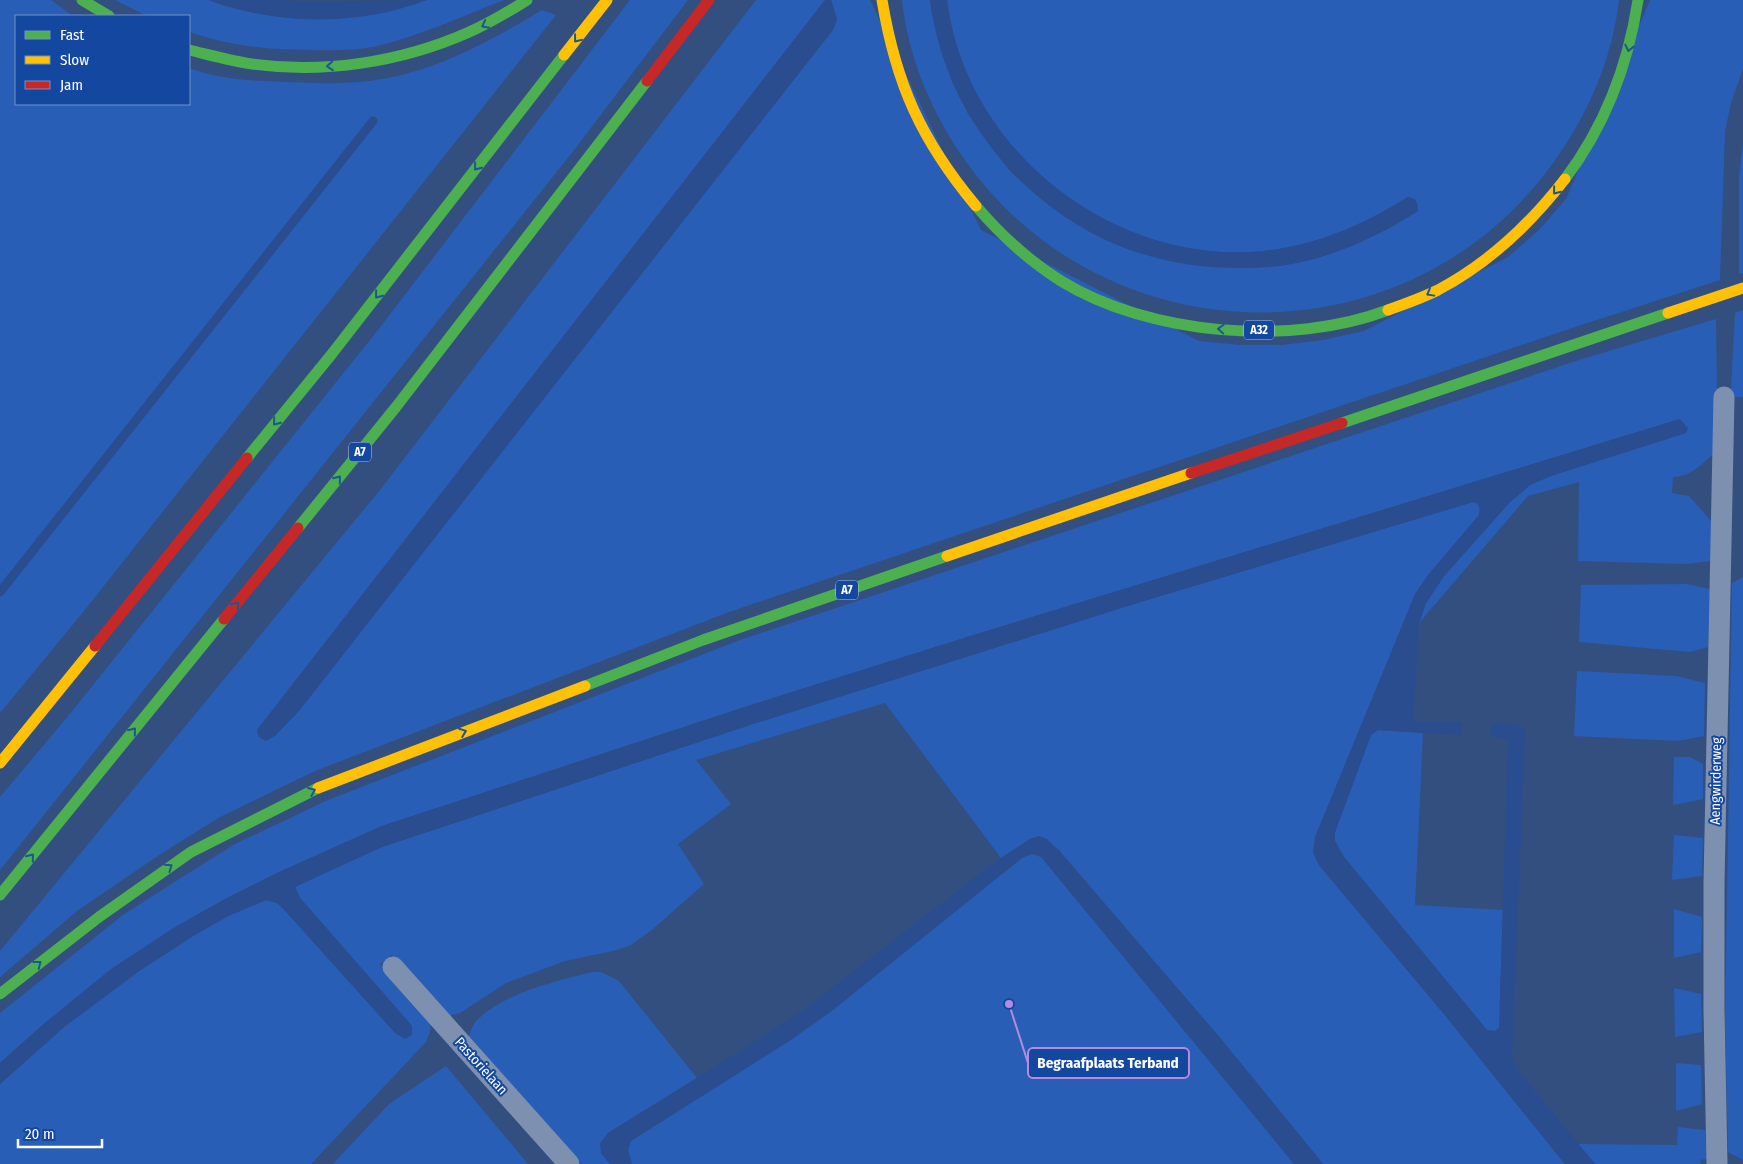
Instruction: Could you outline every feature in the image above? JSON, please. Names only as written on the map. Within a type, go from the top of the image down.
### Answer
[{"type":"highway","points":[[82,0],[107,15]]},
{"type":"highway","points":[[190,50],[226,60],[273,66],[324,67],[376,62],[423,50],[462,37],[527,0]]},
{"type":"highway","points":[[0,763],[331,355],[607,0]]},
{"type":"highway","name":"A7","points":[[0,895],[396,407],[709,0]]},
{"type":"highway","name":"A32","points":[[882,0],[887,35],[898,70],[910,103],[926,137],[946,170],[964,194],[1027,257],[1069,286],[1114,305],[1167,322],[1216,329],[1278,331],[1327,326],[1374,316],[1425,296],[1475,266],[1517,232],[1553,196],[1585,152],[1625,68],[1638,0]]},
{"type":"highway","name":"A7","points":[[0,994],[99,917],[191,852],[308,792],[703,640],[1040,524],[1743,288]]},
{"type":"street","name":"Aengwirderweg","points":[[1717,1164],[1714,893],[1724,397]]},
{"type":"street","name":"Pastorielaan","points":[[393,967],[569,1164]]},
{"type":"shaded area","points":[[0,0],[51,0],[72,15],[15,15],[15,105],[190,105],[190,68],[223,77],[259,81],[332,83],[382,79],[403,75],[445,61],[505,32],[542,10],[556,15],[84,611],[0,713]]},
{"type":"shaded area","points":[[115,0],[209,0],[260,14],[300,19],[340,18],[379,13],[427,0],[504,0],[394,42],[345,50],[272,49],[240,45],[190,32],[190,15],[145,15]]},
{"type":"shaded area","points":[[209,0],[284,0],[301,2],[427,0],[401,9],[374,15],[318,20],[262,15],[235,9]]},
{"type":"shaded area","points":[[630,0],[688,0],[571,154],[0,870],[0,797],[69,715],[378,330]]},
{"type":"shaded area","points":[[756,0],[825,0],[257,730],[259,737],[837,20],[831,0],[870,0],[981,230],[1199,341],[1240,345],[1282,345],[1323,340],[1364,331],[1508,257],[1539,230],[1566,199],[1650,0],[1743,0],[1743,69],[1731,103],[1725,131],[1720,280],[1572,328],[729,612],[315,771],[220,817],[159,855],[77,911],[0,977],[0,951],[380,490]]},
{"type":"shaded area","points":[[825,0],[831,0],[837,20],[833,30],[299,711],[275,736],[266,741],[259,737],[257,730]]},
{"type":"shaded area","points":[[902,0],[930,0],[932,14],[952,82],[968,114],[1010,171],[1036,195],[1066,217],[1098,236],[1133,251],[1280,266],[1317,258],[1352,246],[1386,230],[1418,211],[1417,203],[1408,197],[1378,215],[1330,236],[1279,249],[1221,252],[1164,243],[1111,222],[1062,192],[1020,154],[985,108],[960,57],[947,0],[1619,0],[1616,23],[1604,67],[1575,129],[1550,167],[1489,231],[1418,277],[1340,304],[1258,312],[1176,303],[1098,274],[1027,228],[967,163],[943,126],[916,65],[905,22]]},
{"type":"shaded area","points":[[930,0],[947,0],[960,57],[985,108],[1020,154],[1062,192],[1111,222],[1164,243],[1221,252],[1279,249],[1314,241],[1378,215],[1408,197],[1415,199],[1418,211],[1385,230],[1334,253],[1316,259],[1279,266],[1224,268],[1169,261],[1133,251],[1094,234],[1058,212],[1025,185],[997,154],[972,119],[953,82],[938,42]]},
{"type":"shaded area","points":[[1743,142],[1743,273],[1739,274],[1739,177]]},
{"type":"shaded area","points":[[1743,310],[1743,397],[1734,397],[1731,389],[1735,313]]},
{"type":"shaded area","points":[[1716,319],[1717,387],[1713,454],[1685,475],[1673,477],[1672,493],[1689,496],[1712,522],[1711,561],[1686,564],[1578,561],[1579,482],[1528,496],[1419,623],[1426,603],[1444,576],[1510,502],[1530,485],[1680,419],[964,638],[748,706],[382,826],[277,873],[172,929],[46,1022],[0,1063],[0,1013],[123,915],[235,844],[328,800],[740,640],[1582,359]]},
{"type":"shaded area","points":[[1680,419],[1688,428],[1686,433],[1548,477],[1530,485],[1510,502],[1444,576],[1426,603],[1419,623],[1413,722],[1462,722],[1461,735],[1378,730],[1371,735],[1335,832],[1335,841],[1344,857],[1487,1030],[1495,1031],[1499,1028],[1508,743],[1507,739],[1490,736],[1493,723],[1522,726],[1525,733],[1512,1058],[1519,1072],[1595,1164],[1565,1164],[1444,1014],[1319,865],[1313,852],[1315,837],[1415,594],[1429,574],[1479,515],[1480,509],[1478,504],[1473,502],[1137,603],[753,724],[382,847],[295,887],[300,898],[412,1026],[412,1035],[405,1039],[395,1033],[278,903],[266,900],[228,916],[139,971],[64,1027],[0,1084],[0,1063],[46,1022],[111,969],[172,929],[227,898],[277,873],[382,826],[748,706],[964,638]]},
{"type":"shaded area","points":[[1473,502],[1478,504],[1480,509],[1479,515],[1429,574],[1415,594],[1313,852],[1319,865],[1444,1014],[1565,1164],[1323,1164],[1221,1039],[1058,849],[1039,836],[1030,839],[1001,858],[885,703],[696,760],[731,804],[678,844],[704,884],[653,929],[631,945],[613,951],[565,961],[506,983],[460,1013],[445,1017],[392,955],[380,964],[431,1023],[430,1032],[426,1042],[311,1164],[0,1164],[0,1084],[2,1082],[64,1027],[139,971],[228,916],[266,900],[277,903],[412,1026],[300,898],[295,887],[305,881],[382,847],[753,724],[1137,603]]},
{"type":"shaded area","points":[[1743,577],[1743,1160],[1728,1152],[1725,1022],[1732,583]]},
{"type":"shaded area","points":[[1687,584],[1710,589],[1708,647],[1690,652],[1579,642],[1581,585]]},
{"type":"shaded area","points":[[1577,671],[1676,676],[1705,683],[1704,736],[1678,741],[1574,736]]},
{"type":"shaded area","points":[[1377,730],[1423,733],[1415,905],[1503,910],[1499,1028],[1495,1031],[1487,1030],[1344,857],[1335,841],[1335,832],[1371,735]]},
{"type":"shaded area","points":[[1674,757],[1690,757],[1703,764],[1703,799],[1673,805]]},
{"type":"shaded area","points":[[1674,835],[1703,838],[1702,876],[1672,880]]},
{"type":"shaded area","points":[[1039,836],[1047,839],[1057,849],[1221,1039],[1323,1164],[1294,1164],[1041,857],[1032,854],[1022,858],[833,1010],[791,1040],[631,1141],[628,1150],[632,1164],[610,1164],[601,1153],[600,1143],[608,1133],[801,1012],[990,866],[1030,839]]},
{"type":"shaded area","points":[[1043,846],[1315,1164],[620,1164],[608,1149],[704,1083],[1004,863]]},
{"type":"shaded area","points":[[1674,909],[1702,917],[1701,952],[1674,958]]},
{"type":"shaded area","points":[[592,972],[601,972],[619,981],[697,1078],[608,1133],[601,1153],[610,1164],[582,1164],[470,1042],[468,1037],[477,1020],[501,1002],[531,989]]},
{"type":"shaded area","points":[[1674,988],[1701,994],[1702,1032],[1675,1037]]},
{"type":"shaded area","points":[[1676,1063],[1701,1065],[1702,1104],[1676,1111]]},
{"type":"shaded area","points":[[446,1066],[528,1164],[333,1164],[389,1104]]},
{"type":"shaded area","points":[[1678,1127],[1705,1130],[1707,1159],[1700,1160],[1701,1164],[1595,1164],[1578,1144],[1677,1145]]},
{"type":"waterway","points":[[0,592],[373,121]]},
{"type":"traffic: fast","points":[[82,0],[107,15]]},
{"type":"traffic: fast","points":[[190,50],[228,60],[279,67],[334,66],[362,63],[389,58],[442,43],[483,26],[527,0]]},
{"type":"traffic: fast","points":[[1565,179],[1592,138],[1613,94],[1628,48],[1638,0]]},
{"type":"traffic: fast","points":[[247,458],[331,355],[564,55]]},
{"type":"traffic: fast","points":[[298,528],[396,407],[647,81]]},
{"type":"traffic: fast","points":[[976,206],[995,227],[1049,273],[1096,299],[1136,314],[1178,324],[1221,330],[1265,331],[1308,329],[1350,322],[1388,310]]},
{"type":"traffic: fast","points":[[1342,423],[1668,313]]},
{"type":"traffic: fast","points":[[585,686],[703,640],[947,556]]},
{"type":"traffic: fast","points":[[0,895],[224,619]]},
{"type":"traffic: fast","points":[[0,994],[99,917],[191,852],[318,788]]},
{"type":"traffic: slow","points":[[564,55],[607,0]]},
{"type":"traffic: slow","points":[[882,0],[895,58],[903,85],[914,110],[940,158],[976,206]]},
{"type":"traffic: slow","points":[[1388,310],[1438,290],[1474,268],[1523,227],[1565,179]]},
{"type":"traffic: slow","points":[[1668,313],[1743,288]]},
{"type":"traffic: slow","points":[[947,556],[1191,473]]},
{"type":"traffic: slow","points":[[0,763],[95,646]]},
{"type":"traffic: slow","points":[[318,788],[585,686]]},
{"type":"traffic: jam","points":[[647,81],[709,0]]},
{"type":"traffic: jam","points":[[1191,473],[1342,423]]},
{"type":"traffic: jam","points":[[95,646],[247,458]]},
{"type":"traffic: jam","points":[[224,619],[298,528]]},
{"type":"place","name":"Begraafplaats Terband","points":[[1009,1004]]}]
